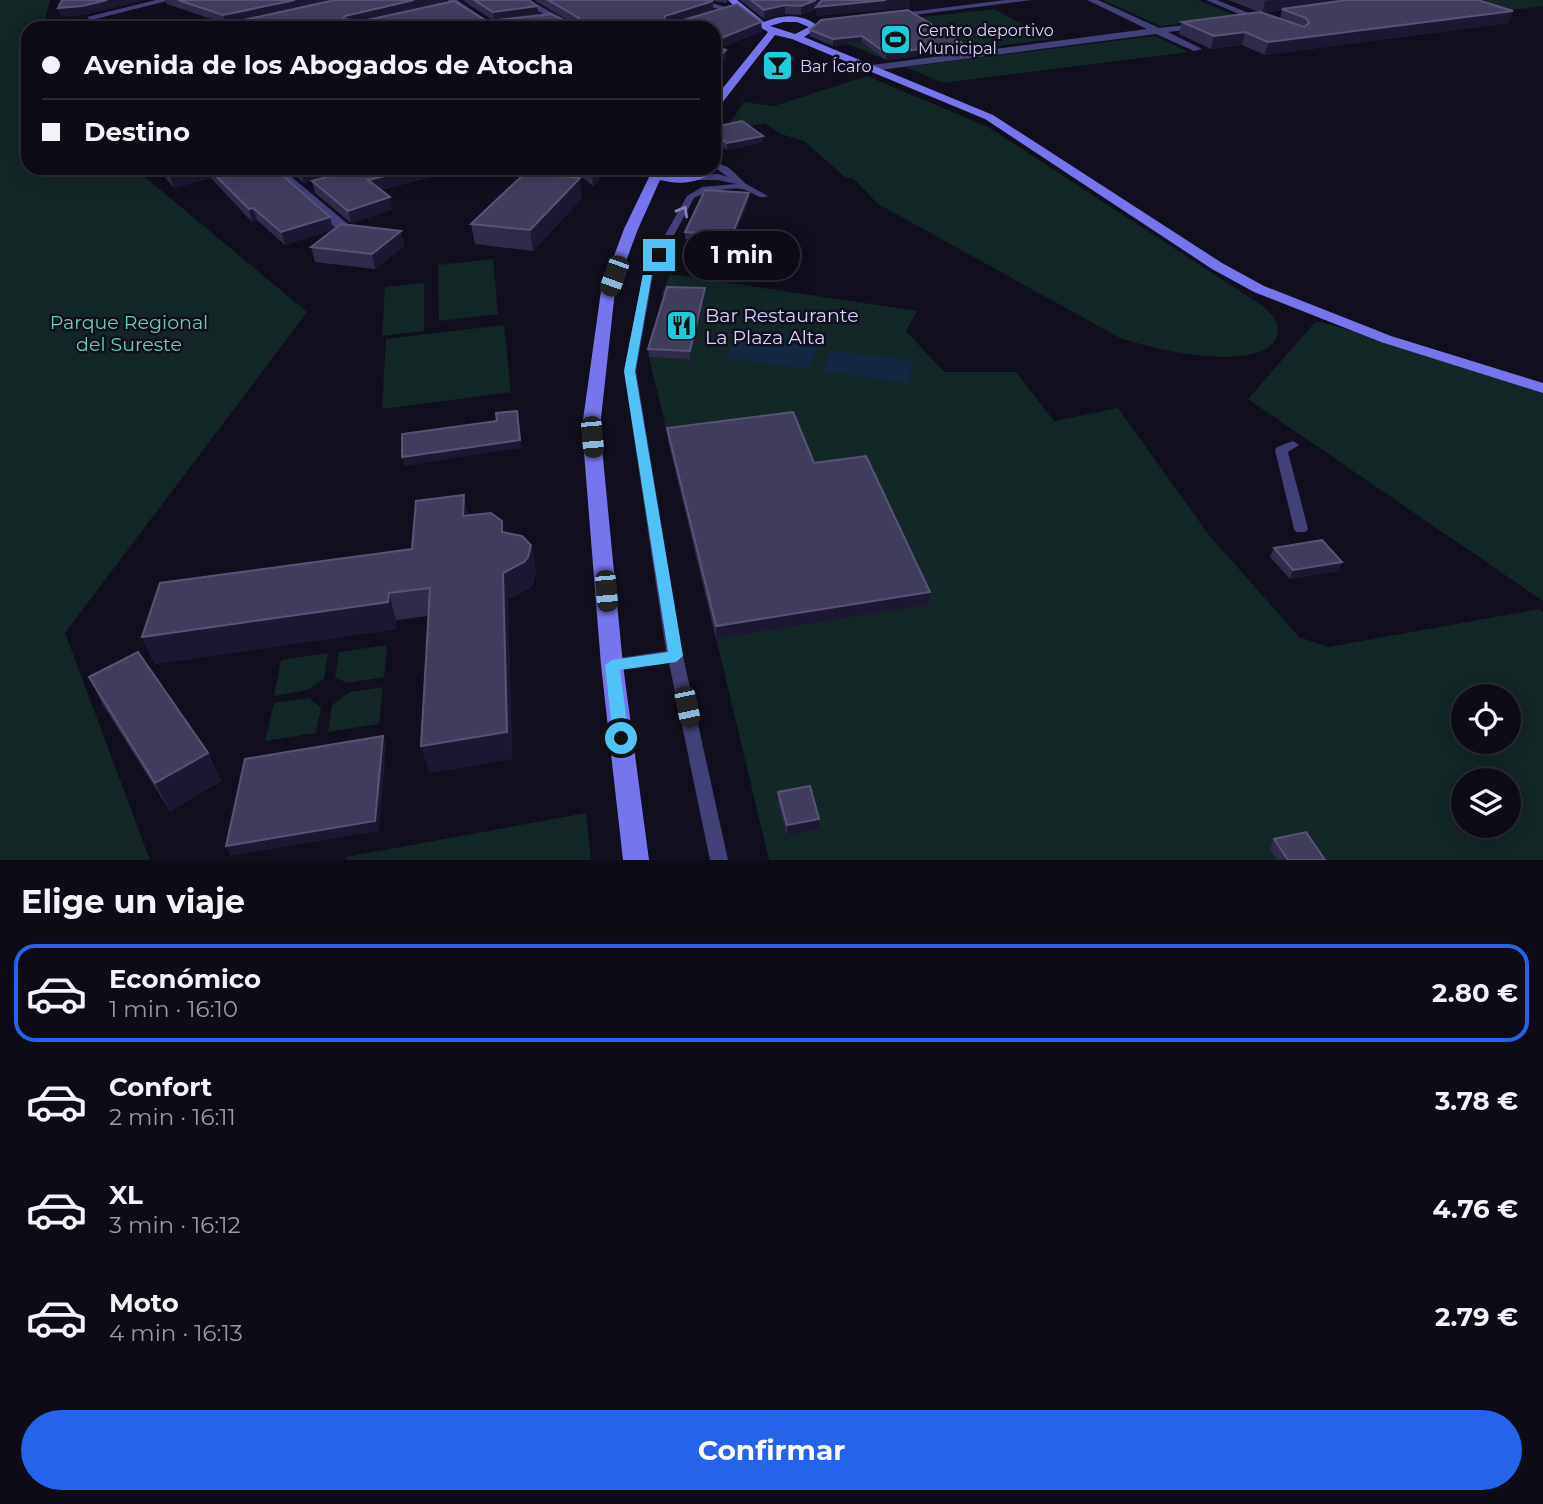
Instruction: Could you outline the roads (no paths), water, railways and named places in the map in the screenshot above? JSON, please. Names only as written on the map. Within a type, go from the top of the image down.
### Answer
[{"type":"main road","points":[[736,7],[780,20],[812,24],[807,37]]},
{"type":"main road","points":[[736,7],[768,29],[807,37],[872,68],[989,117],[1217,266],[1259,289],[1386,339],[1543,388]]},
{"type":"main road","points":[[721,97],[765,44],[768,29],[780,20]]},
{"type":"main road","points":[[765,44],[788,35]]},
{"type":"main road","points":[[636,860],[612,665],[591,427],[608,291],[653,175]]},
{"type":"main road","points":[[666,175],[677,179],[700,175]]},
{"type":"main road","points":[[646,198],[677,179]]},
{"type":"street","points":[[91,17],[167,0]]},
{"type":"street","points":[[692,0],[736,7]]},
{"type":"street","points":[[901,0],[922,12]]},
{"type":"street","points":[[886,16],[1028,0]]},
{"type":"street","points":[[1091,0],[1197,49]]},
{"type":"street","points":[[1210,0],[1278,27]]},
{"type":"street","points":[[454,3],[482,21]]},
{"type":"street","points":[[531,4],[561,21]]},
{"type":"street","points":[[705,16],[736,7]]},
{"type":"street","points":[[542,19],[554,17]]},
{"type":"street","points":[[1231,22],[1270,17]]},
{"type":"street","points":[[812,24],[825,23]]},
{"type":"street","points":[[872,68],[1219,23]]},
{"type":"street","points":[[286,175],[307,189],[344,228]]},
{"type":"lane","points":[[721,169],[725,169],[740,183]]},
{"type":"lane","points":[[721,174],[764,196]]},
{"type":"lane","points":[[702,190],[709,175]]},
{"type":"lane","points":[[719,860],[676,656],[629,371],[648,274],[691,196],[702,190],[740,183]]},
{"type":"lane","points":[[1293,444],[1281,450],[1300,528]]},
{"type":"lane","points":[[612,665],[676,656]]},
{"type":"water","points":[[736,337],[817,348],[808,369],[726,358]]},
{"type":"water","points":[[831,350],[914,361],[908,383],[822,371]]},
{"type":"place","name":"Centro deportivo Municipal","points":[[895,39]]},
{"type":"place","name":"Bar Ícaro","points":[[777,66]]},
{"type":"place","name":"Bar Restaurante La Plaza Alta","points":[[682,326]]},
{"type":"park label","name":"Parque Regional del Sureste","points":[[129,333]]}]
